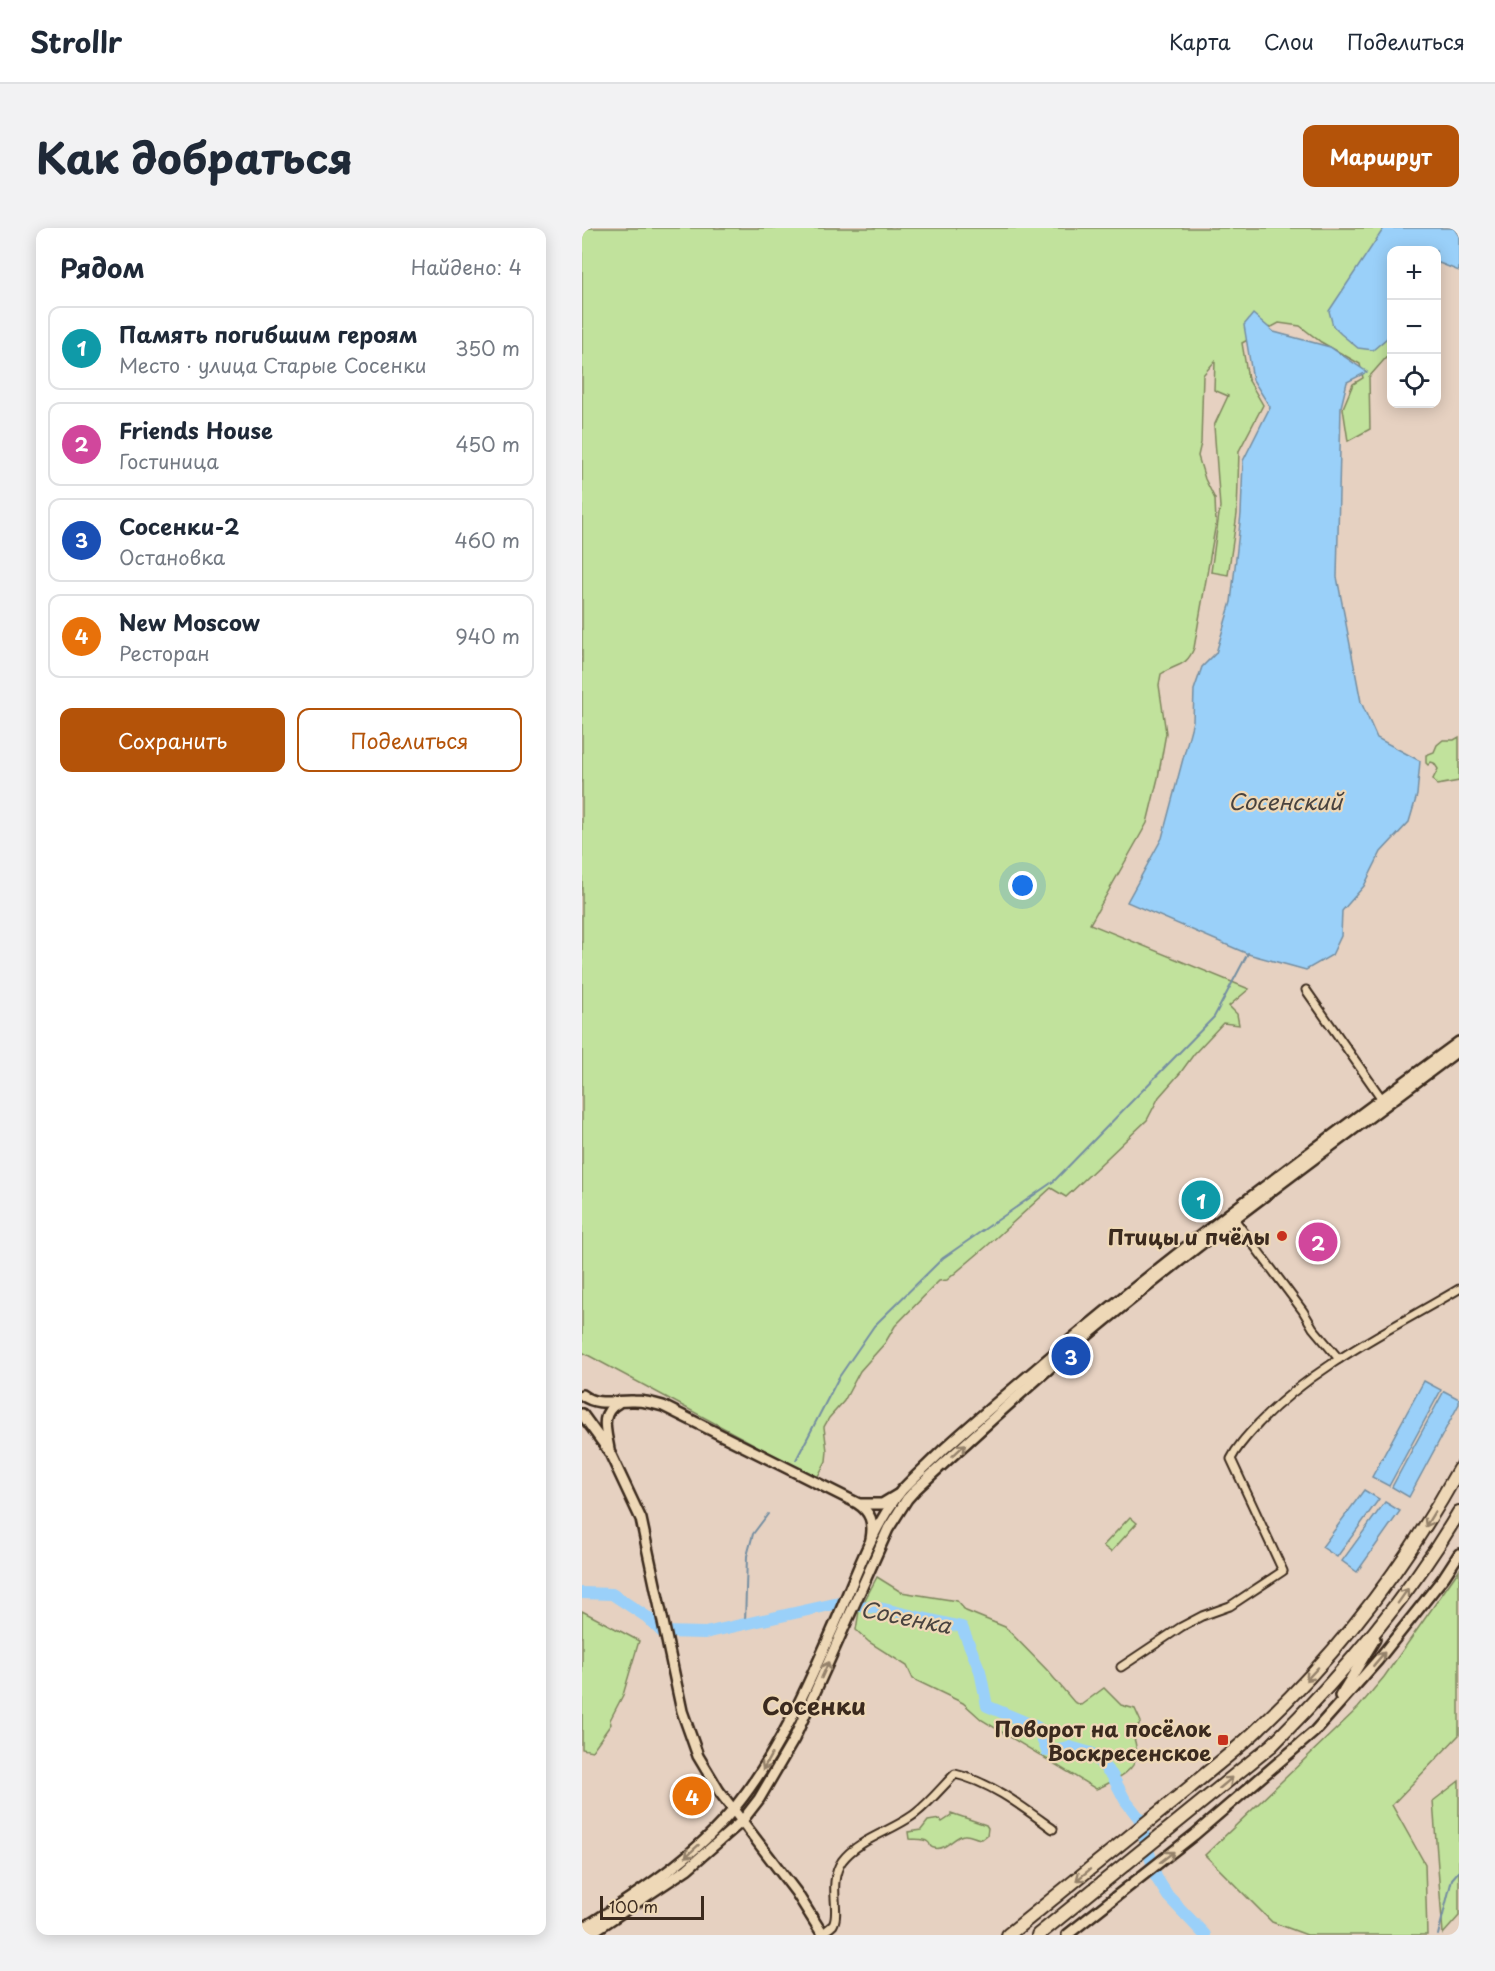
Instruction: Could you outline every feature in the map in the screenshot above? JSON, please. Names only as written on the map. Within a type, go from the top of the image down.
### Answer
[{"type":"highway","points":[[1008,1935],[1128,1839],[1258,1729],[1322,1664],[1369,1608],[1410,1551],[1459,1469]]},
{"type":"highway","points":[[1038,1935],[1272,1745],[1303,1714],[1386,1619],[1442,1541],[1459,1512]]},
{"type":"main road","points":[[857,1503],[882,1504],[901,1492],[970,1426],[1105,1312],[1459,1042]]},
{"type":"main road","points":[[588,1935],[687,1869],[742,1821],[772,1778],[794,1739],[857,1586],[888,1529],[916,1489],[1058,1360],[1232,1216],[1459,1050]]},
{"type":"main road","points":[[582,1395],[593,1401],[647,1401],[663,1406],[857,1503],[871,1518],[873,1531],[857,1586]]},
{"type":"main road","points":[[609,1451],[605,1416],[612,1406],[619,1402]]},
{"type":"main road","points":[[582,1414],[609,1451],[640,1519],[690,1737],[707,1774],[796,1892],[822,1934]]},
{"type":"main road","points":[[870,1544],[901,1492]]},
{"type":"main road","points":[[1067,1935],[1194,1835],[1314,1732],[1378,1660],[1444,1577],[1459,1554]]},
{"type":"main road","points":[[1326,1718],[1386,1619]]},
{"type":"main road","points":[[582,1929],[617,1907],[676,1864],[734,1810],[762,1771],[835,1637]]},
{"type":"street","points":[[1306,990],[1382,1099]]},
{"type":"street","points":[[1232,1216],[1303,1311],[1313,1328],[1339,1359]]},
{"type":"street","points":[[1121,1667],[1181,1627],[1202,1616],[1230,1606],[1283,1572],[1231,1459],[1238,1446],[1287,1395],[1339,1359],[1459,1289]]},
{"type":"street","points":[[822,1934],[835,1919],[834,1882],[837,1869],[843,1859],[915,1814],[955,1774],[968,1776],[1015,1802],[1053,1829]]},
{"type":"green space","points":[[582,228],[1392,228],[1370,345],[1387,336],[1387,357],[1369,377],[1370,429],[1348,441],[1343,408],[1353,384],[1363,378],[1360,364],[1321,342],[1300,326],[1279,323],[1242,343],[1248,379],[1263,405],[1239,451],[1237,514],[1228,575],[1211,572],[1220,507],[1214,426],[1228,396],[1214,390],[1215,361],[1203,375],[1201,443],[1198,456],[1205,479],[1215,499],[1216,523],[1194,648],[1188,659],[1161,674],[1159,685],[1166,733],[1147,823],[1090,924],[1249,989],[1229,1006],[1237,1014],[1239,1025],[1223,1023],[1159,1097],[1147,1120],[1066,1197],[1051,1188],[947,1280],[939,1281],[895,1326],[885,1343],[860,1371],[844,1401],[824,1427],[826,1461],[817,1478],[582,1352]]},
{"type":"green space","points":[[1459,737],[1459,781],[1437,785],[1433,779],[1438,769],[1434,763],[1431,762],[1428,765],[1426,763],[1426,755],[1434,752],[1443,740],[1454,740]]},
{"type":"green space","points":[[1130,1517],[1137,1523],[1111,1552],[1103,1546]]},
{"type":"green space","points":[[1459,1570],[1459,1735],[1392,1805],[1425,1864],[1427,1935],[1307,1935],[1272,1922],[1205,1855],[1358,1708],[1384,1677]]},
{"type":"green space","points":[[877,1577],[901,1592],[957,1601],[966,1611],[1005,1627],[1074,1702],[1081,1705],[1104,1688],[1121,1705],[1135,1709],[1141,1722],[1132,1732],[1137,1753],[1134,1764],[1118,1778],[1096,1789],[982,1720],[963,1703],[913,1679],[907,1666],[869,1642],[856,1630],[859,1611]]},
{"type":"green space","points":[[582,1611],[639,1641],[623,1695],[610,1720],[611,1724],[592,1751],[582,1749]]},
{"type":"green space","points":[[1459,1781],[1459,1916],[1443,1934],[1433,1801]]},
{"type":"green space","points":[[951,1813],[986,1825],[987,1835],[982,1839],[966,1835],[960,1836],[938,1848],[931,1847],[924,1840],[909,1839],[908,1832],[921,1830],[928,1821],[940,1819],[942,1822],[951,1816]]},
{"type":"water","points":[[1384,228],[1454,228],[1459,236],[1459,271],[1441,264],[1441,246],[1387,246],[1387,338],[1373,350],[1358,348],[1341,334],[1333,326],[1329,311]]},
{"type":"water","name":"Сосенский","points":[[1253,314],[1274,332],[1330,347],[1367,372],[1347,382],[1341,407],[1337,577],[1361,702],[1377,738],[1420,761],[1417,795],[1409,822],[1381,852],[1364,886],[1342,911],[1341,936],[1332,955],[1306,970],[1248,954],[1127,902],[1162,838],[1193,721],[1194,690],[1202,667],[1216,653],[1231,602],[1241,514],[1243,461],[1270,407],[1253,380],[1244,325]]},
{"type":"water","points":[[1424,1381],[1441,1390],[1389,1486],[1372,1477]]},
{"type":"water","points":[[1444,1391],[1459,1399],[1459,1404],[1409,1497],[1392,1487]]},
{"type":"water","points":[[1364,1490],[1379,1499],[1337,1557],[1322,1547]]},
{"type":"water","points":[[1385,1502],[1400,1511],[1357,1572],[1342,1561]]},
{"type":"waterway","points":[[796,1460],[839,1377],[874,1326],[943,1258],[1054,1181],[1214,1017],[1248,953]]},
{"type":"waterway","points":[[745,1623],[747,1556],[753,1534],[768,1514]]},
{"type":"waterway","name":"Сосенка","points":[[582,1593],[612,1594],[647,1617],[662,1632],[705,1633],[839,1603],[884,1609],[962,1627],[980,1671],[987,1706],[1037,1727],[1047,1751],[1070,1747],[1091,1753],[1112,1775],[1125,1800],[1139,1818],[1156,1877],[1168,1896],[1205,1935]]},
{"type":"waterway","points":[[1438,1935],[1452,1879],[1459,1871]]},
{"type":"place","name":"Память погибшим героям","points":[[1201,1200]]},
{"type":"place","name":"Птицы и пчёлы","points":[[1282,1236]]},
{"type":"place","name":"Friends House","points":[[1318,1242]]},
{"type":"place","name":"Сосенки-2","points":[[1071,1356]]},
{"type":"place","name":"Поворот на посёлок Воскресенское","points":[[1223,1740]]},
{"type":"place","name":"New Moscow","points":[[692,1796]]},
{"type":"district","name":"Сосенки","points":[[814,1705]]}]
